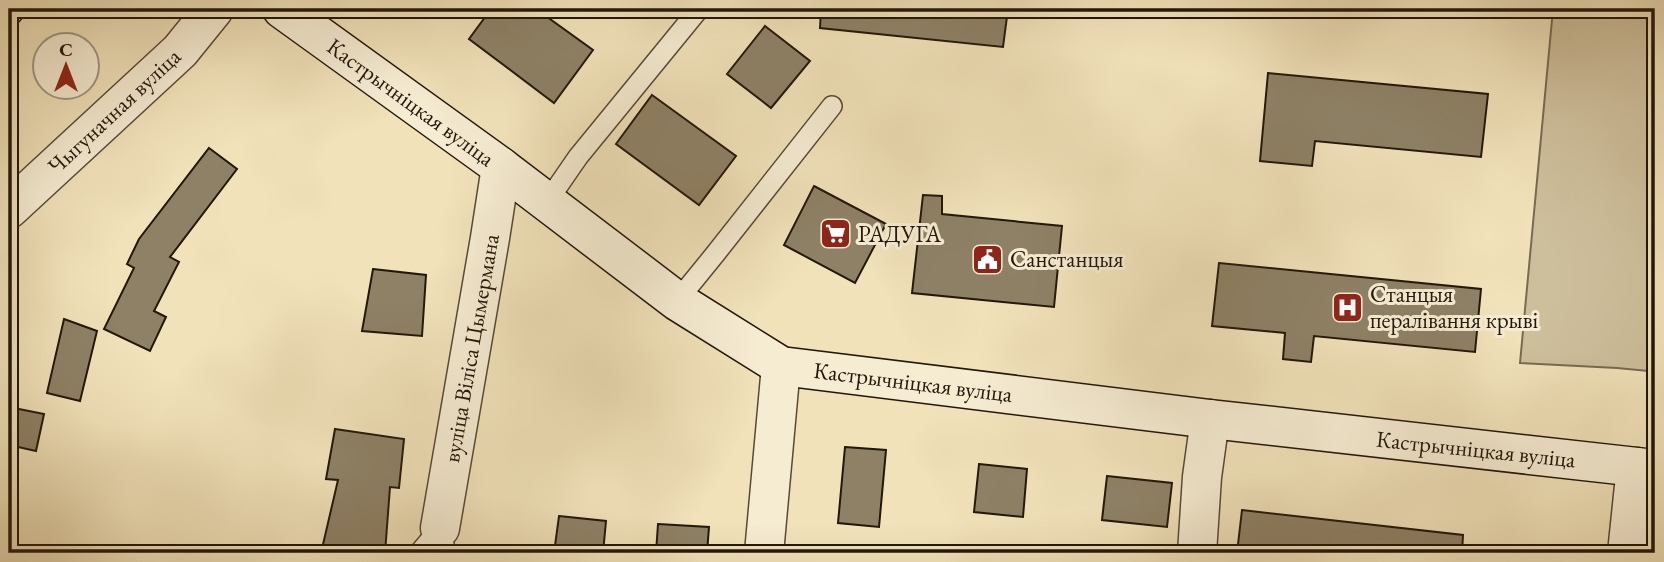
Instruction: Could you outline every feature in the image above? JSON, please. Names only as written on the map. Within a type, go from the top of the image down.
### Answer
[{"type":"main road","name":"Чыгуначная вуліца","points":[[9,209],[180,51],[214,9]]},
{"type":"main road","name":"Кастрычніцкая вуліца","points":[[282,9],[501,167],[677,301],[782,366],[1209,419],[1646,468]]},
{"type":"main road","name":"вуліца Віліса Цымермана","points":[[435,545],[501,167]]},
{"type":"main road","points":[[764,553],[782,366]]},
{"type":"main road","points":[[1197,553],[1209,419]]},
{"type":"main road","points":[[1627,553],[1646,468]]},
{"type":"lane","points":[[547,202],[578,157],[699,9]]},
{"type":"lane","points":[[677,301],[832,106]]},
{"type":"shaded area","points":[[1553,9],[1655,9],[1655,292],[1648,371],[1520,363]]},
{"type":"building","points":[[491,9],[536,9],[593,50],[554,103],[469,39]]},
{"type":"building","points":[[821,9],[1008,9],[1003,47],[820,28]]},
{"type":"building","points":[[765,26],[810,61],[771,108],[727,74]]},
{"type":"building","points":[[1268,73],[1488,94],[1481,157],[1315,141],[1312,166],[1260,161]]},
{"type":"building","points":[[652,95],[736,156],[699,205],[616,144]]},
{"type":"building","points":[[209,148],[237,169],[170,257],[179,262],[154,311],[166,317],[150,351],[104,329],[134,268],[127,264],[139,239]]},
{"type":"building","name":"РАДУГА","points":[[814,186],[886,224],[855,283],[784,245]]},
{"type":"building","name":"Санстанцыя","points":[[923,195],[942,196],[942,214],[1062,226],[1054,307],[912,293]]},
{"type":"building","name":"Станцыя пералівання крыві","points":[[1219,263],[1481,289],[1475,352],[1314,336],[1311,362],[1283,359],[1285,333],[1212,326]]},
{"type":"building","points":[[373,269],[426,275],[422,336],[362,331]]},
{"type":"building","points":[[64,319],[97,331],[80,401],[47,393]]},
{"type":"building","points":[[9,407],[44,414],[36,451],[9,445]]},
{"type":"building","points":[[335,429],[404,439],[399,488],[390,487],[385,553],[321,553],[338,480],[326,479]]},
{"type":"building","points":[[845,447],[886,450],[879,527],[838,523]]},
{"type":"building","points":[[979,464],[1027,469],[1023,517],[974,512]]},
{"type":"building","points":[[1107,476],[1172,483],[1167,527],[1102,520]]},
{"type":"building","points":[[1242,510],[1463,535],[1462,553],[1237,553]]},
{"type":"building","points":[[559,516],[606,521],[603,553],[554,553]]},
{"type":"building","points":[[658,524],[709,527],[707,553],[656,553]]},
{"type":"railway","points":[[9,28],[26,9]]},
{"type":"place","name":"РАДУГА","points":[[835,234]]},
{"type":"place","name":"Санстанцыя","points":[[987,259]]},
{"type":"place","name":"Станцыя пералівання крыві","points":[[1347,307]]}]
